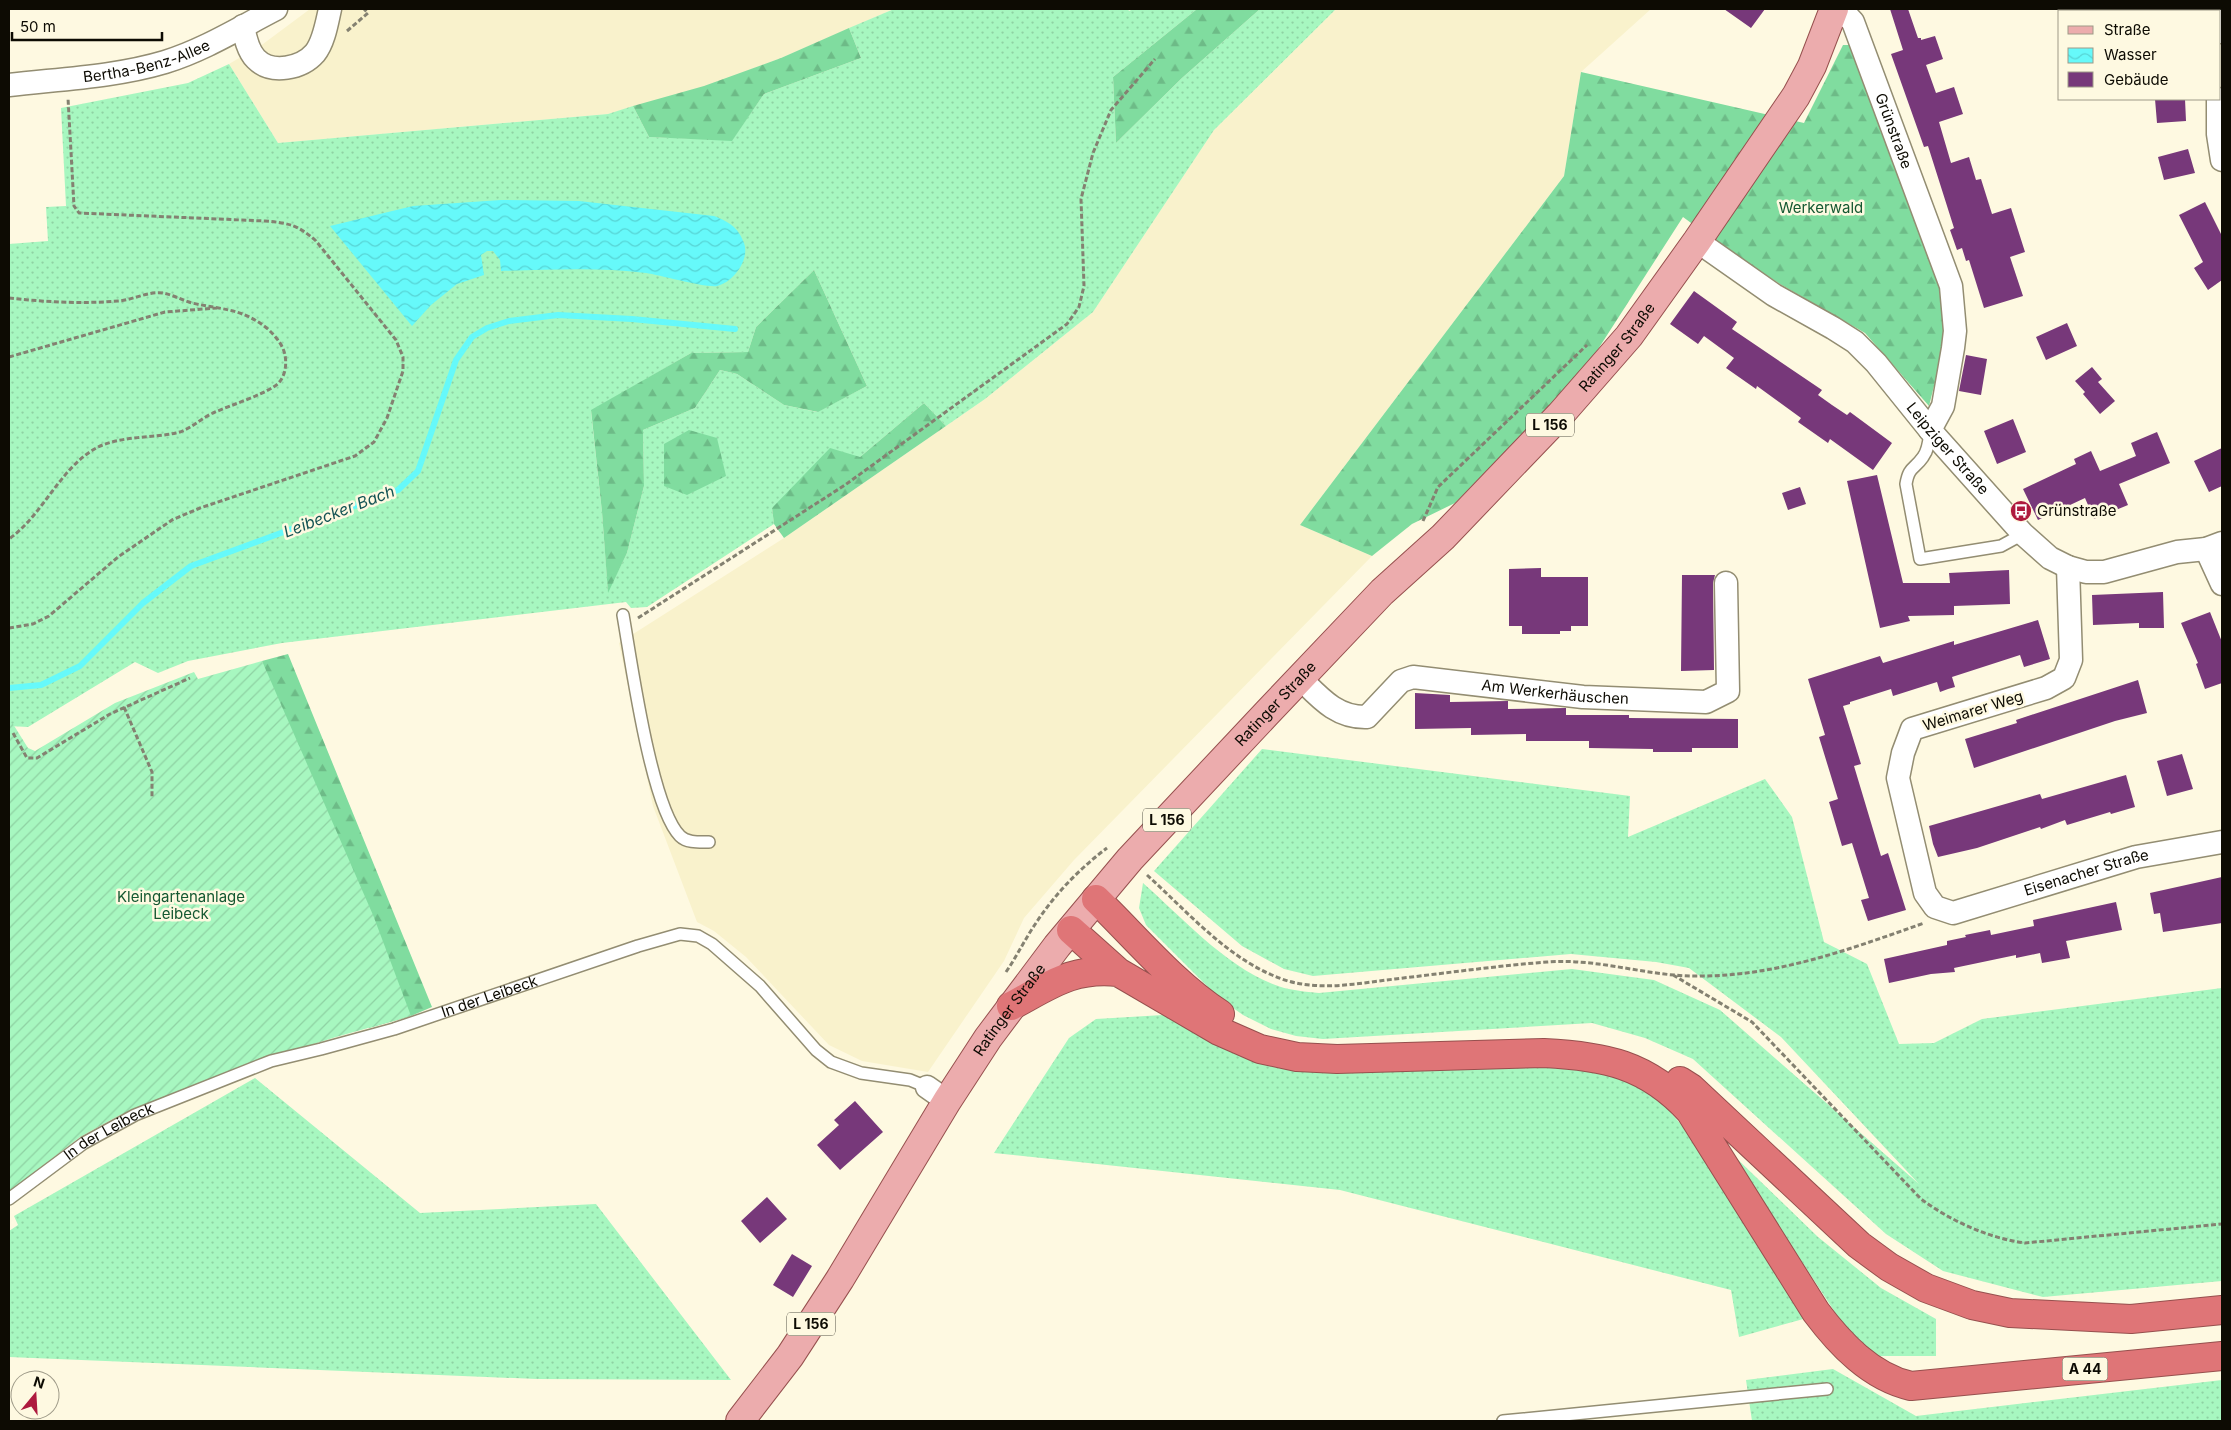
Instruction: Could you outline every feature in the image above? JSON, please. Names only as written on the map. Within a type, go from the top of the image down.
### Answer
[{"type":"highway","points":[[1096,899],[1166,972],[1198,1000],[1235,1025],[1265,1038],[1290,1045],[1320,1048],[1580,1043],[1617,1050],[1671,1074],[1691,1088],[1859,1245],[1889,1268],[1926,1288],[1972,1305],[2010,1313],[2131,1319],[2222,1310]]},
{"type":"highway","points":[[1071,930],[1118,972]]},
{"type":"highway","points":[[1010,1006],[1072,975],[1092,970],[1118,972]]},
{"type":"highway","name":"A 44","points":[[1118,972],[1219,1031],[1260,1048],[1297,1057],[1337,1059],[1544,1053],[1578,1055],[1611,1060],[1641,1072],[1664,1086],[1690,1111],[1816,1312],[1832,1334],[1857,1358],[1886,1378],[1899,1383],[1911,1386],[1947,1383],[2222,1356]]},
{"type":"main road","name":"Ratinger Straße","points":[[740,1421],[790,1356],[840,1279],[937,1094],[1130,859],[1382,592],[1443,537],[1560,415],[1629,336],[1697,242],[1796,96],[1812,66],[1834,9]]},
{"type":"street","name":"Bertha-Benz-Allee","points":[[9,85],[116,72],[163,62],[212,43],[247,19],[276,9]]},
{"type":"street","points":[[247,19],[246,41],[256,59],[272,67],[288,68],[307,61],[317,51],[330,9]]},
{"type":"street","name":"Grünstraße","points":[[1841,9],[1853,22],[1951,286],[1955,332],[1953,348],[1943,406],[1930,430]]},
{"type":"street","points":[[2218,100],[2218,134],[2222,160]]},
{"type":"street","name":"Leipziger Straße","points":[[1697,242],[1774,295],[1855,342],[1876,363],[1930,430],[2022,534],[2050,558],[2068,567],[2086,572],[2104,572],[2177,552],[2214,546]]},
{"type":"street","points":[[2214,546],[2222,584]]},
{"type":"street","name":"Weimarer Weg","points":[[1952,913],[1935,907],[1925,893],[1898,778],[1903,752],[1912,729],[2046,688],[2064,678],[2071,660],[2068,567]]},
{"type":"street","name":"Am Werkerhäuschen","points":[[1301,679],[1323,701],[1341,714],[1354,717],[1367,717],[1401,681],[1413,677],[1583,697],[1706,702],[1728,692],[1726,583]]},
{"type":"street","name":"Eisenacher Straße","points":[[1952,913],[2136,857],[2222,842]]},
{"type":"lane","points":[[1930,430],[1928,446],[1923,457],[1908,472],[1906,484],[1920,559],[2001,546],[2022,534]]},
{"type":"lane","points":[[623,615],[640,710],[666,815],[681,837],[691,842],[709,842]]},
{"type":"lane","name":"In der Leibeck","points":[[9,1199],[84,1143],[135,1115],[271,1061],[394,1029],[638,946],[680,934],[698,936],[712,944],[760,986],[816,1050],[832,1062],[844,1068],[910,1080],[937,1094]]},
{"type":"lane","points":[[1504,1421],[1826,1389]]},
{"type":"path","points":[[626,628],[846,485],[1067,324],[1079,307],[1084,286],[1081,199],[1094,154],[1110,110],[1155,59]]},
{"type":"path","points":[[9,628],[33,624],[49,616],[118,557],[172,520],[208,505],[355,456],[374,442],[386,418],[403,371],[403,357],[396,340],[316,241],[304,230],[290,223],[79,213],[74,206],[68,95]]},
{"type":"path","points":[[9,298],[66,302],[120,301],[156,293],[171,295],[191,302],[224,308],[257,320],[272,333],[283,348],[286,359],[285,372],[275,386],[211,414],[185,431],[100,447],[74,465],[42,506],[9,539]]},
{"type":"path","points":[[9,357],[165,312],[224,308]]},
{"type":"path","points":[[13,733],[27,758],[37,758],[110,714],[190,678]]},
{"type":"path","points":[[124,707],[152,772],[152,797]]},
{"type":"path","points":[[1130,859],[1209,932],[1248,962],[1270,974],[1290,981],[1325,986],[1568,961],[1671,974],[1734,975],[1778,969],[1861,945],[1952,913]]},
{"type":"path","points":[[1671,974],[1752,1022],[1921,1199],[1951,1218],[2006,1241],[2025,1243],[2222,1224]]},
{"type":"shaded area","points":[[310,9],[894,9],[781,58],[704,87],[608,114],[278,143],[229,64],[263,44]]},
{"type":"shaded area","points":[[1336,9],[1651,9],[1581,72],[1564,176],[1300,525],[1372,556],[1074,860],[1024,918],[1004,961],[928,1072],[862,1061],[829,1045],[746,957],[714,931],[697,922],[653,806],[619,643],[784,538],[985,399],[1093,312],[1214,130]]},
{"type":"green space","points":[[894,9],[1128,9],[1129,11],[1133,9],[1197,9],[1113,77],[1116,143],[1182,78],[1260,9],[1336,9],[1214,130],[1093,312],[985,399],[946,426],[924,403],[860,457],[772,508],[774,524],[647,607],[631,608],[626,602],[282,643],[188,661],[158,673],[135,662],[28,727],[9,726],[9,244],[48,241],[46,207],[66,206],[61,108],[188,83],[229,64],[278,143],[608,114],[633,106],[649,137],[732,140],[764,94],[861,58],[849,28]],"holes":[[[814,270],[867,386],[817,412],[784,405],[737,374],[720,370],[695,408],[643,430],[644,486],[627,553],[608,591],[591,411],[691,353],[748,352],[756,327]]]},
{"type":"green space","points":[[1197,9],[1260,9],[1182,78],[1116,143],[1113,77]]},
{"type":"green space","points":[[849,28],[861,58],[764,94],[732,141],[649,137],[633,106],[704,86],[781,58]]},
{"type":"green space","name":"Werkerwald","points":[[1843,45],[1855,45],[1945,295],[1942,354],[1929,406],[1865,333],[1780,284],[1725,248],[1683,217],[1584,371],[1455,503],[1412,524],[1372,556],[1300,525],[1564,176],[1581,72],[1804,123]]},
{"type":"green space","points":[[814,270],[867,386],[818,412],[784,405],[737,374],[720,370],[695,408],[643,430],[644,486],[627,553],[608,593],[602,512],[591,410],[691,353],[748,352],[756,327]]},
{"type":"green space","points":[[924,403],[946,426],[784,538],[774,524],[772,508],[830,448],[860,457]]},
{"type":"green space","points":[[689,430],[717,438],[726,476],[687,495],[664,486],[664,444]]},
{"type":"green space","points":[[288,654],[432,1007],[411,1016],[369,1028],[262,661]]},
{"type":"green space","name":"Kleingartenanlage Leibeck","points":[[262,661],[373,915],[411,1016],[238,1068],[120,1115],[80,1137],[9,1192],[9,724],[13,724],[28,748],[35,751],[115,703],[194,672],[198,679]]},
{"type":"green space","points":[[1262,749],[1630,796],[1628,837],[1765,779],[1792,817],[1824,942],[1867,964],[1899,1044],[1934,1043],[1982,1019],[2222,988],[2222,1281],[2043,1297],[1943,1271],[1886,1234],[1693,1059],[1645,1038],[1592,1023],[1323,1039],[1296,1036],[1271,1029],[1243,1015],[1219,998],[1146,925],[1139,908],[1143,883],[1230,960],[1269,982],[1292,990],[1319,993],[1572,969],[1654,980],[1720,1010],[1919,1184],[1781,1037],[1689,968],[1656,962],[1571,954],[1313,976],[1284,969],[1242,946],[1154,871]]},
{"type":"green space","points":[[1163,1015],[1242,1055],[1561,1064],[1618,1075],[1646,1090],[1667,1108],[1722,1173],[1807,1318],[1739,1337],[1731,1290],[1340,1190],[994,1153],[1069,1038],[1096,1019]]},
{"type":"green space","points":[[255,1078],[420,1213],[596,1204],[731,1380],[537,1379],[9,1357],[9,1231],[18,1225],[14,1216]]},
{"type":"green space","points":[[1730,1152],[1818,1237],[1881,1288],[1936,1319],[1936,1356],[1877,1356],[1844,1326]]},
{"type":"green space","points":[[1833,1369],[1916,1416],[2222,1380],[2222,1421],[1752,1421],[1746,1380]]},
{"type":"water","points":[[501,200],[579,201],[714,216],[729,223],[736,229],[744,243],[745,256],[735,275],[723,284],[711,286],[628,271],[574,269],[501,271],[500,260],[493,251],[487,251],[481,255],[484,275],[457,284],[431,305],[412,326],[330,226],[413,206]]},
{"type":"building","points":[[1724,9],[1765,9],[1751,28]]},
{"type":"building","points":[[1890,9],[1908,9],[1918,38],[1921,38],[1921,40],[1935,36],[1943,59],[1926,65],[1936,93],[1954,87],[1963,114],[1939,122],[1951,163],[1969,157],[1976,180],[1981,179],[1992,214],[2011,208],[2025,252],[2010,257],[2023,296],[1984,308],[1969,260],[1966,261],[1962,248],[1957,250],[1950,230],[1954,228],[1928,146],[1924,147],[1891,54],[1903,50]]},
{"type":"building","points":[[2155,100],[2185,100],[2186,121],[2157,123]]},
{"type":"building","points":[[2188,149],[2195,173],[2164,180],[2158,157]]},
{"type":"building","points":[[2205,202],[2222,236],[2222,280],[2208,290],[2194,268],[2203,262],[2179,215]]},
{"type":"building","points":[[1694,291],[1737,322],[1732,329],[1822,390],[1818,395],[1832,405],[1847,415],[1850,412],[1892,443],[1873,470],[1830,439],[1828,443],[1798,422],[1801,418],[1757,386],[1756,389],[1726,368],[1734,358],[1704,336],[1698,344],[1670,324]]},
{"type":"building","points":[[2067,323],[2077,346],[2046,360],[2036,337]]},
{"type":"building","points":[[1966,355],[1987,359],[1981,395],[1959,391]]},
{"type":"building","points":[[2092,367],[2102,379],[2098,382],[2115,401],[2100,414],[2075,381]]},
{"type":"building","points":[[2013,419],[2026,452],[1997,464],[1984,431]]},
{"type":"building","points":[[2157,432],[2170,463],[2119,484],[2128,505],[2094,519],[2085,498],[2038,520],[2023,489],[2076,464],[2074,459],[2091,451],[2100,471],[2136,456],[2131,443]]},
{"type":"building","points":[[2222,448],[2222,486],[2209,492],[2194,461]]},
{"type":"building","points":[[1877,475],[1903,583],[1950,583],[1949,573],[2009,570],[2010,604],[1954,606],[1954,615],[1908,616],[1910,621],[1880,628],[1847,481]]},
{"type":"building","points":[[1800,487],[1806,504],[1788,510],[1782,493]]},
{"type":"building","points":[[1541,568],[1541,577],[1588,577],[1588,626],[1571,626],[1571,631],[1560,631],[1560,634],[1522,634],[1522,626],[1509,626],[1509,569]]},
{"type":"building","points":[[1682,575],[1715,575],[1713,583],[1714,670],[1681,671]]},
{"type":"building","points":[[2163,592],[2164,628],[2139,628],[2139,623],[2093,625],[2092,595]]},
{"type":"building","points":[[2210,612],[2222,642],[2222,683],[2205,689],[2196,664],[2198,663],[2181,623]]},
{"type":"building","points":[[2038,620],[2050,659],[2024,667],[2020,655],[1952,677],[1955,687],[1940,692],[1937,682],[1893,696],[1891,689],[1843,706],[1861,764],[1854,766],[1881,856],[1888,853],[1906,910],[1868,921],[1861,900],[1869,898],[1852,843],[1842,846],[1829,802],[1838,799],[1819,737],[1825,735],[1808,679],[1880,656],[1883,663],[1954,641],[1954,645]]},
{"type":"building","points":[[2138,680],[2147,713],[2115,721],[1974,768],[1965,739],[2017,723],[2016,720]]},
{"type":"building","points":[[1415,693],[1450,695],[1450,702],[1508,701],[1508,709],[1566,708],[1566,715],[1629,715],[1629,718],[1738,719],[1738,748],[1692,748],[1692,752],[1653,752],[1653,749],[1589,748],[1589,741],[1526,741],[1526,734],[1471,735],[1471,728],[1415,729]]},
{"type":"building","points":[[2182,754],[2193,789],[2167,796],[2157,761]]},
{"type":"building","points":[[2126,775],[2135,807],[2111,814],[2110,812],[2067,825],[2065,820],[1977,848],[1938,857],[1929,826],[2040,794],[2042,799]]},
{"type":"building","points":[[2222,877],[2222,923],[2163,932],[2160,913],[2154,914],[2150,893]]},
{"type":"building","points":[[2116,902],[2122,930],[2066,941],[2070,958],[2042,963],[2040,953],[2016,958],[2016,955],[1954,968],[1955,972],[1931,974],[1889,983],[1884,959],[1947,945],[1947,941],[1966,937],[1965,935],[1990,930],[1991,935],[2034,926],[2033,920]]},
{"type":"building","points":[[855,1101],[883,1132],[840,1170],[817,1145],[839,1125],[834,1120]]},
{"type":"building","points":[[767,1197],[787,1219],[760,1243],[741,1221]]},
{"type":"building","points":[[792,1254],[812,1266],[793,1297],[773,1285]]},
{"type":"waterway","name":"Leibecker Bach","points":[[9,688],[41,685],[80,666],[143,603],[191,566],[398,490],[418,471],[456,360],[472,337],[487,328],[509,321],[558,315],[632,319],[735,329]]},
{"type":"place","name":"Grünstraße","points":[[2021,511]]}]
